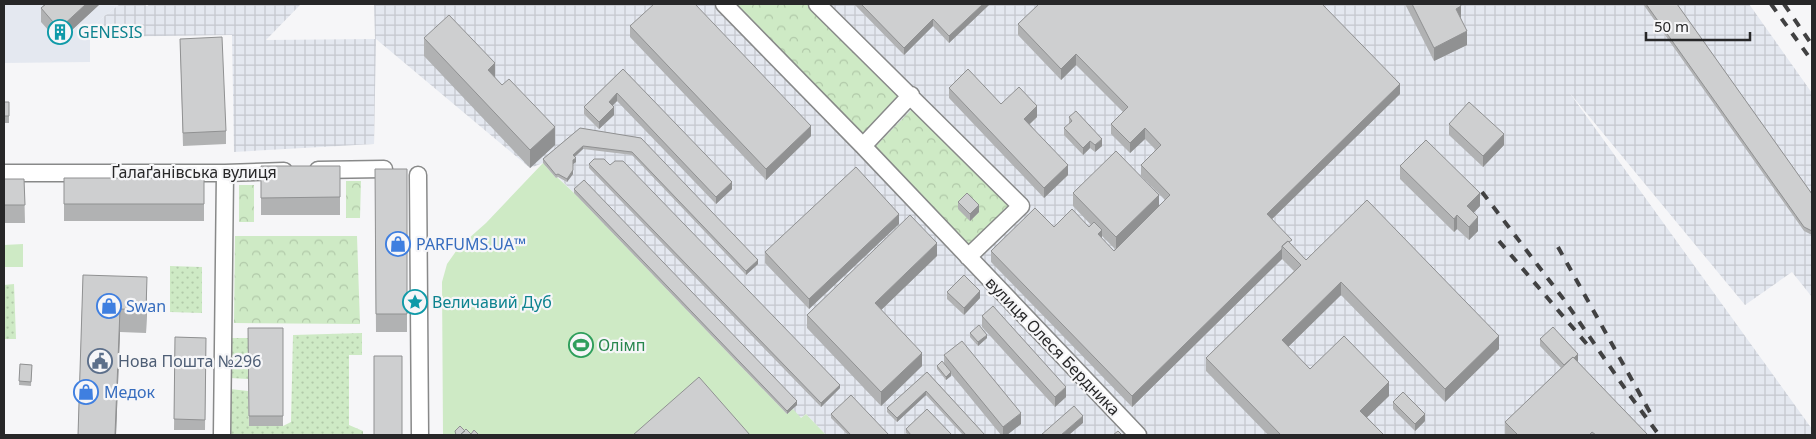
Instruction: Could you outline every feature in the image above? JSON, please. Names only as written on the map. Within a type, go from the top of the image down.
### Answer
[{"type":"street","name":"вулиця Олеся Бердника","points":[[724,4],[863,146],[1138,435]]},
{"type":"street","points":[[818,4],[1021,206],[968,257]]},
{"type":"street","points":[[863,146],[911,95]]},
{"type":"street","name":"Ґалаґанівська вулиця","points":[[4,173],[225,173],[384,169]]},
{"type":"street","points":[[222,435],[225,173]]},
{"type":"street","points":[[418,175],[420,435]]},
{"type":"shaded area","points":[[4,4],[120,4],[98,21],[90,37],[90,62],[4,63]]},
{"type":"shaded area","points":[[120,4],[144,4],[147,6],[150,4],[301,4],[266,40],[375,39],[374,4],[1749,4],[1812,93],[1812,297],[1792,272],[1745,305],[1569,92],[1812,429],[1812,435],[826,435],[806,414],[801,418],[787,414],[543,163],[530,168],[376,39],[374,144],[234,152],[232,35],[90,37],[98,21]]},
{"type":"green space","points":[[733,4],[809,4],[902,95],[863,135]]},
{"type":"green space","points":[[914,107],[1012,206],[968,246],[874,148]]},
{"type":"green space","name":"Олімп","points":[[543,163],[787,414],[793,409],[801,418],[806,414],[826,435],[443,435],[442,282],[447,264],[459,247],[486,223]]},
{"type":"green space","points":[[346,181],[361,181],[360,218],[346,218]]},
{"type":"green space","points":[[239,185],[254,185],[254,222],[239,222]]},
{"type":"green space","points":[[235,236],[357,236],[360,324],[234,323]]},
{"type":"green space","points":[[23,244],[23,267],[4,267],[4,245]]},
{"type":"green space","points":[[170,266],[202,267],[202,313],[170,312]]},
{"type":"green space","points":[[14,284],[16,339],[4,339],[4,285]]},
{"type":"green space","points":[[362,333],[362,355],[349,355],[349,425],[363,431],[363,435],[229,435],[230,389],[248,391],[249,426],[283,426],[291,422],[293,335]]},
{"type":"green space","points":[[230,338],[248,338],[248,379],[230,378]]},
{"type":"building","points":[[46,4],[86,4],[59,29],[41,8]]},
{"type":"building","points":[[654,4],[695,4],[811,126],[766,169],[630,26]]},
{"type":"building","points":[[861,4],[983,4],[949,36],[933,19],[904,48]]},
{"type":"building","points":[[1039,4],[1322,4],[1400,84],[1267,214],[1292,240],[1282,246],[1282,249],[1132,396],[991,251],[1035,208],[1054,227],[1072,209],[1089,227],[1094,222],[1102,230],[1098,234],[1114,251],[1170,195],[1141,165],[1161,145],[1145,128],[1130,143],[1111,124],[1128,107],[1076,54],[1061,69],[1018,24]]},
{"type":"building","points":[[1412,4],[1460,4],[1461,6],[1456,9],[1467,31],[1434,48]]},
{"type":"building","points":[[1646,4],[1677,4],[1812,194],[1812,231],[1804,227]]},
{"type":"building","points":[[449,15],[495,63],[488,70],[502,85],[509,79],[555,127],[530,150],[424,38]]},
{"type":"building","points":[[222,37],[226,131],[183,133],[180,39]]},
{"type":"building","points":[[623,69],[732,182],[716,197],[617,93],[609,102],[614,107],[599,122],[584,107]]},
{"type":"building","points":[[968,69],[1001,104],[1019,87],[1037,106],[1024,119],[1068,165],[1044,188],[949,88]]},
{"type":"building","points":[[4,102],[9,102],[9,116],[4,116]]},
{"type":"building","points":[[1469,102],[1504,134],[1483,156],[1449,124]]},
{"type":"building","points":[[1076,111],[1102,139],[1095,145],[1090,141],[1083,148],[1064,128],[1072,121],[1069,117]]},
{"type":"building","points":[[580,128],[641,138],[758,260],[746,271],[632,152],[583,146],[573,155],[576,158],[573,160],[573,170],[567,179],[558,174],[556,175],[543,159]]},
{"type":"building","points":[[1426,140],[1480,193],[1467,206],[1478,217],[1469,227],[1457,215],[1454,219],[1400,166]]},
{"type":"building","points":[[1116,151],[1159,195],[1116,237],[1073,193]]},
{"type":"building","points":[[594,159],[604,159],[610,165],[615,161],[623,161],[840,385],[821,403],[589,164]]},
{"type":"building","points":[[261,166],[340,166],[340,197],[261,198]]},
{"type":"building","points":[[856,167],[899,214],[809,299],[765,252]]},
{"type":"building","points":[[375,169],[407,169],[407,314],[376,314]]},
{"type":"building","points":[[64,178],[204,178],[204,204],[64,204]]},
{"type":"building","points":[[4,179],[24,179],[25,205],[4,205]]},
{"type":"building","points":[[584,180],[797,401],[787,411],[574,189]]},
{"type":"building","points":[[967,193],[979,205],[970,214],[958,202]]},
{"type":"building","points":[[1367,200],[1499,336],[1445,389],[1341,282],[1282,340],[1310,369],[1344,336],[1389,382],[1360,411],[1384,435],[1281,435],[1206,358],[1301,265],[1282,246],[1288,241],[1306,260]]},
{"type":"building","points":[[910,215],[937,243],[875,303],[922,353],[881,392],[807,315]]},
{"type":"building","points":[[83,275],[147,277],[146,310],[120,309],[115,435],[78,435]]},
{"type":"building","points":[[964,275],[980,291],[964,308],[947,292]]},
{"type":"building","points":[[993,306],[1066,387],[1055,397],[982,316]]},
{"type":"building","points":[[979,325],[987,335],[978,342],[970,333]]},
{"type":"building","points":[[1553,327],[1578,354],[1564,365],[1540,339]]},
{"type":"building","points":[[248,328],[283,328],[283,416],[249,416]]},
{"type":"building","points":[[175,337],[206,338],[205,420],[174,419]]},
{"type":"building","points":[[962,341],[1021,413],[1003,427],[944,355]]},
{"type":"building","points":[[374,356],[402,356],[402,435],[374,435]]},
{"type":"building","points":[[1573,357],[1648,435],[1596,435],[1592,432],[1589,435],[1518,435],[1505,422]]},
{"type":"building","points":[[942,361],[951,372],[946,377],[937,366]]},
{"type":"building","points":[[20,364],[32,365],[31,382],[19,381]]},
{"type":"building","points":[[927,372],[985,435],[966,435],[926,391],[897,418],[887,408]]},
{"type":"building","points":[[699,377],[750,435],[633,435]]},
{"type":"building","points":[[1403,392],[1425,414],[1415,424],[1393,402]]},
{"type":"building","points":[[851,395],[889,435],[851,435],[831,414]]},
{"type":"building","points":[[1074,406],[1083,416],[1061,435],[1041,435]]},
{"type":"building","points":[[927,409],[952,435],[911,435],[906,429]]},
{"type":"building","points":[[460,426],[465,431],[460,435],[456,435],[455,431]]},
{"type":"building","points":[[466,429],[471,434],[474,430],[479,435],[460,435]]},
{"type":"building","points":[[1118,431],[1122,435],[1113,435]]},
{"type":"railway","points":[[1771,4],[1812,61]]},
{"type":"railway","points":[[1784,4],[1812,45]]},
{"type":"railway","points":[[1482,192],[1565,301],[1659,435]]},
{"type":"railway","points":[[1499,241],[1591,349]]},
{"type":"railway","points":[[1558,247],[1652,416]]},
{"type":"place","name":"GENESIS","points":[[60,32]]},
{"type":"place","name":"PARFUMS.UA™","points":[[398,244]]},
{"type":"place","name":"Величавий Дуб","points":[[415,302]]},
{"type":"place","name":"Swan","points":[[109,306]]},
{"type":"place","name":"Олімп","points":[[581,345]]},
{"type":"place","name":"Нова Пошта №296","points":[[100,361]]},
{"type":"place","name":"Медок","points":[[86,392]]}]
